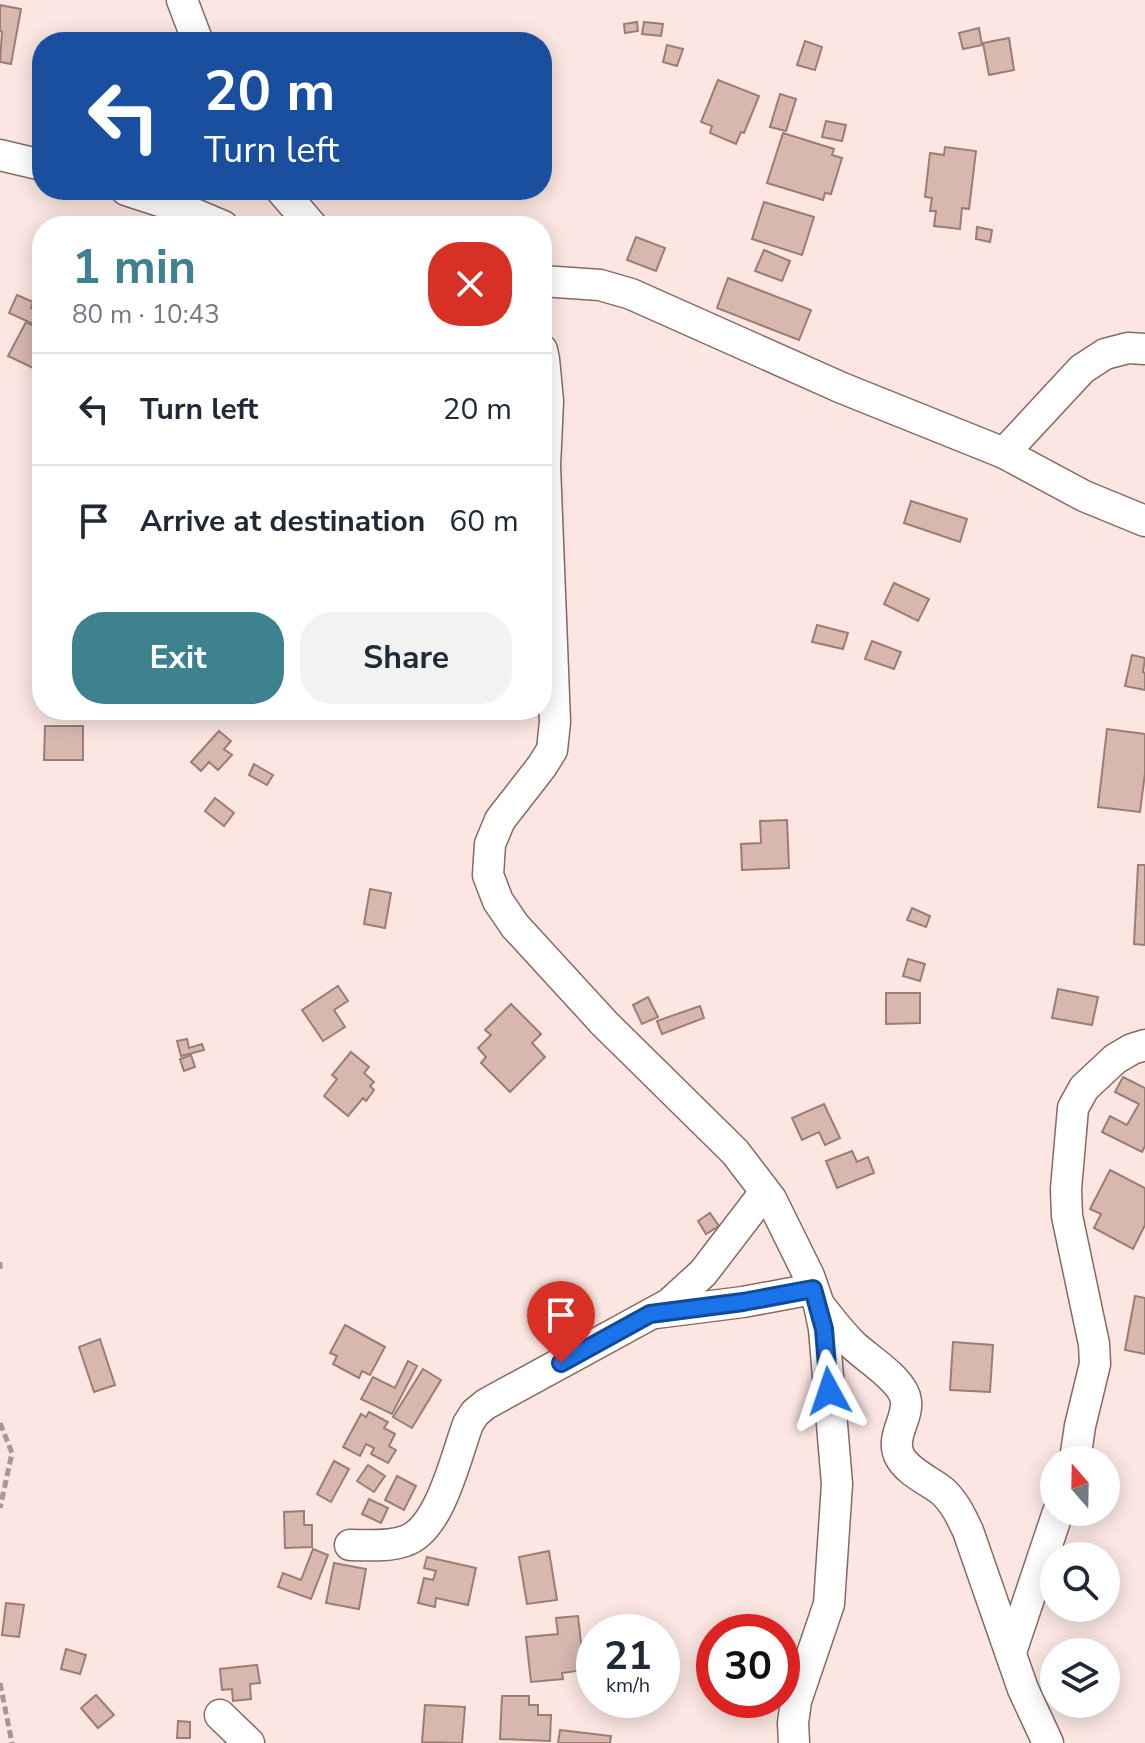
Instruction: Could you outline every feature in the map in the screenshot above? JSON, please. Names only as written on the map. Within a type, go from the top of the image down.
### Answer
[{"type":"street","points":[[182,0],[194,32]]},
{"type":"street","points":[[0,155],[32,163]]},
{"type":"street","points":[[157,200],[199,216]]},
{"type":"street","points":[[290,200],[303,216]]},
{"type":"street","points":[[552,282],[600,285],[631,294],[842,388],[1004,453],[1084,496],[1145,521]]},
{"type":"street","points":[[1004,453],[1082,369],[1105,354],[1128,348],[1145,349]]},
{"type":"street","points":[[552,645],[555,722],[552,750],[500,820],[490,844],[488,875],[498,901],[515,926],[604,1023],[735,1152],[771,1199],[809,1276],[824,1329],[837,1484],[829,1604],[796,1701],[794,1743]]},
{"type":"street","points":[[1077,1446],[1095,1364],[1094,1344],[1067,1216],[1066,1189],[1073,1108],[1084,1088],[1115,1059],[1145,1045]]},
{"type":"street","points":[[350,1545],[391,1545],[408,1541],[419,1534],[438,1508],[468,1424],[475,1413],[486,1404],[669,1304],[703,1273],[765,1192]]},
{"type":"street","points":[[650,1314],[743,1302],[816,1297]]},
{"type":"street","points":[[816,1297],[852,1345],[897,1383],[904,1395],[906,1402],[897,1437],[900,1457],[907,1466],[942,1491],[959,1513],[1023,1689],[1048,1743]]},
{"type":"street","points":[[1011,1652],[1053,1526]]},
{"type":"street","points":[[220,1715],[249,1743]]},
{"type":"path","points":[[0,1262],[0,1269]]},
{"type":"path","points":[[0,1423],[12,1453],[0,1508]]},
{"type":"path","points":[[0,1683],[12,1743]]},
{"type":"building","points":[[0,5],[21,9],[11,64],[0,62]]},
{"type":"building","points":[[637,22],[638,31],[625,33],[624,24]]},
{"type":"building","points":[[644,22],[663,24],[661,36],[642,34]]},
{"type":"building","points":[[979,28],[982,45],[963,49],[959,33]]},
{"type":"building","points":[[1009,38],[1014,70],[989,75],[983,43]]},
{"type":"building","points":[[805,41],[822,47],[815,70],[797,65]]},
{"type":"building","points":[[667,45],[683,49],[677,66],[663,62]]},
{"type":"building","points":[[718,80],[759,96],[744,133],[741,132],[736,144],[710,133],[712,126],[701,122]]},
{"type":"building","points":[[780,94],[796,99],[786,131],[770,127]]},
{"type":"building","points":[[826,121],[846,125],[842,141],[822,137]]},
{"type":"building","points":[[783,133],[834,149],[832,155],[842,158],[831,194],[825,193],[823,200],[767,183]]},
{"type":"building","points":[[945,147],[976,151],[969,209],[962,208],[960,229],[934,226],[936,211],[930,211],[932,198],[925,197],[930,153],[944,155]]},
{"type":"building","points":[[764,202],[814,217],[802,255],[752,239]]},
{"type":"building","points":[[977,227],[992,230],[990,242],[976,239]]},
{"type":"building","points":[[636,237],[665,248],[656,271],[627,260]]},
{"type":"building","points":[[764,250],[790,261],[782,281],[755,271]]},
{"type":"building","points":[[728,278],[811,310],[799,340],[717,308]]},
{"type":"building","points":[[17,295],[32,302],[32,323],[9,313]]},
{"type":"building","points":[[26,322],[32,325],[32,368],[8,356]]},
{"type":"building","points":[[911,501],[967,519],[960,542],[904,523]]},
{"type":"building","points":[[894,583],[929,599],[918,621],[884,604]]},
{"type":"building","points":[[817,625],[848,633],[843,649],[812,642]]},
{"type":"building","points":[[872,641],[901,652],[894,669],[865,659]]},
{"type":"building","points":[[1132,655],[1145,658],[1145,690],[1125,686]]},
{"type":"building","points":[[45,726],[83,726],[83,760],[44,760]]},
{"type":"building","points":[[1107,729],[1145,734],[1145,773],[1140,812],[1098,807]]},
{"type":"building","points":[[219,731],[231,741],[224,749],[232,755],[218,770],[209,762],[201,771],[191,762]]},
{"type":"building","points":[[254,764],[273,775],[267,785],[249,775]]},
{"type":"building","points":[[215,798],[234,813],[224,826],[205,811]]},
{"type":"building","points":[[787,820],[789,868],[742,870],[741,844],[761,843],[760,821]]},
{"type":"building","points":[[1138,865],[1145,865],[1145,945],[1134,944]]},
{"type":"building","points":[[370,889],[391,893],[385,928],[364,924]]},
{"type":"building","points":[[912,908],[930,916],[926,927],[907,920]]},
{"type":"building","points":[[908,959],[925,964],[920,981],[903,976]]},
{"type":"building","points":[[338,986],[348,1001],[334,1010],[345,1027],[323,1041],[302,1010]]},
{"type":"building","points":[[1058,989],[1098,997],[1092,1025],[1052,1018]]},
{"type":"building","points":[[886,993],[920,993],[920,1023],[886,1024]]},
{"type":"building","points":[[648,997],[658,1017],[642,1024],[633,1005]]},
{"type":"building","points":[[511,1004],[541,1034],[532,1043],[545,1057],[510,1092],[481,1063],[486,1057],[478,1048],[491,1035],[485,1030]]},
{"type":"building","points":[[700,1006],[704,1018],[662,1034],[657,1021]]},
{"type":"building","points":[[187,1039],[189,1048],[202,1044],[204,1050],[181,1056],[177,1041]]},
{"type":"building","points":[[351,1052],[369,1067],[364,1073],[374,1082],[370,1086],[374,1090],[348,1116],[324,1096],[337,1079],[332,1075]]},
{"type":"building","points":[[191,1055],[195,1067],[184,1071],[180,1059]]},
{"type":"building","points":[[1123,1077],[1145,1088],[1145,1146],[1142,1152],[1102,1132],[1110,1116],[1127,1125],[1139,1104],[1115,1092]]},
{"type":"building","points":[[824,1104],[840,1138],[825,1145],[819,1132],[802,1140],[792,1118]]},
{"type":"building","points":[[852,1151],[857,1162],[868,1157],[874,1173],[837,1188],[826,1161]]},
{"type":"building","points":[[1110,1170],[1145,1188],[1145,1225],[1133,1249],[1094,1228],[1101,1214],[1090,1209]]},
{"type":"building","points":[[710,1213],[719,1226],[706,1234],[698,1221]]},
{"type":"building","points":[[1135,1296],[1145,1298],[1145,1354],[1125,1350]]},
{"type":"building","points":[[345,1325],[385,1347],[370,1375],[362,1371],[359,1378],[333,1364],[337,1356],[330,1353]]},
{"type":"building","points":[[100,1339],[115,1385],[94,1392],[79,1347]]},
{"type":"building","points":[[953,1342],[993,1345],[990,1392],[950,1390]]},
{"type":"building","points":[[408,1361],[417,1366],[392,1414],[361,1399],[373,1377],[395,1388]]},
{"type":"building","points":[[423,1369],[441,1380],[412,1428],[393,1417]]},
{"type":"building","points":[[369,1412],[388,1422],[384,1428],[395,1434],[389,1446],[396,1450],[388,1463],[371,1454],[374,1448],[366,1444],[360,1456],[343,1447],[361,1414],[366,1417]]},
{"type":"building","points":[[334,1461],[349,1469],[331,1502],[317,1494]]},
{"type":"building","points":[[368,1465],[385,1476],[374,1492],[357,1481]]},
{"type":"building","points":[[397,1476],[416,1486],[404,1510],[385,1500]]},
{"type":"building","points":[[369,1499],[388,1508],[381,1523],[362,1514]]},
{"type":"building","points":[[304,1511],[304,1525],[312,1525],[312,1547],[285,1548],[284,1512]]},
{"type":"building","points":[[313,1549],[328,1555],[311,1599],[278,1587],[283,1573],[301,1580]]},
{"type":"building","points":[[549,1551],[557,1600],[527,1604],[519,1557]]},
{"type":"building","points":[[427,1557],[476,1568],[468,1605],[436,1598],[435,1607],[418,1603],[424,1578],[433,1580],[436,1571],[424,1568]]},
{"type":"building","points":[[334,1563],[366,1569],[359,1609],[326,1603]]},
{"type":"building","points":[[6,1603],[24,1605],[19,1637],[2,1635]]},
{"type":"building","points":[[576,1616],[576,1671],[562,1673],[563,1679],[531,1682],[526,1637],[558,1634],[556,1618]]},
{"type":"building","points":[[66,1649],[86,1655],[80,1674],[61,1669]]},
{"type":"building","points":[[257,1665],[260,1683],[250,1684],[251,1699],[233,1701],[232,1689],[222,1690],[220,1669]]},
{"type":"building","points":[[96,1695],[114,1715],[98,1728],[81,1708]]},
{"type":"building","points":[[502,1696],[529,1696],[529,1705],[538,1705],[538,1715],[551,1715],[550,1741],[500,1739]]},
{"type":"building","points":[[425,1705],[465,1707],[462,1743],[422,1742]]},
{"type":"building","points":[[178,1721],[190,1722],[190,1738],[177,1738]]},
{"type":"building","points":[[560,1730],[611,1736],[610,1743],[558,1743]]},
{"type":"route","points":[[561,1363],[650,1314],[813,1289],[824,1329],[829,1391]]}]
